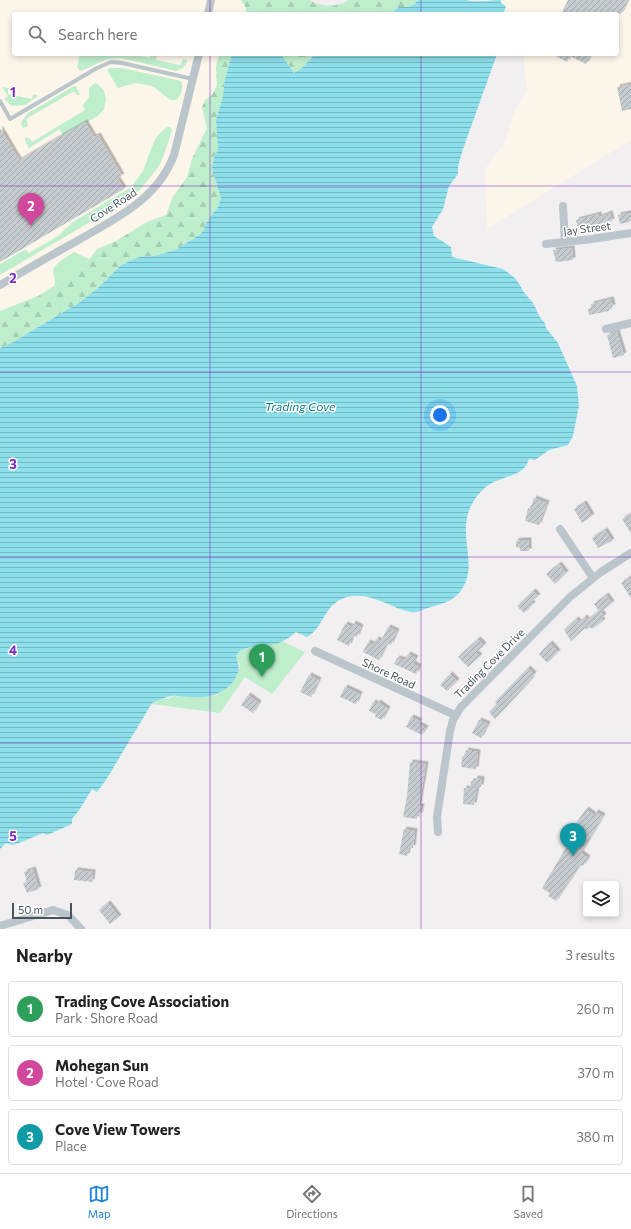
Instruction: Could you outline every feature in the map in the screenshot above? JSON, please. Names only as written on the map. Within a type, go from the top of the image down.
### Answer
[{"type":"street","points":[[208,12],[211,0]]},
{"type":"street","name":"Cove Road","points":[[0,285],[127,212],[146,198],[156,187],[168,169],[174,156],[199,56]]},
{"type":"street","points":[[563,206],[565,242]]},
{"type":"street","name":"Jay Street","points":[[546,244],[631,233]]},
{"type":"street","points":[[606,330],[631,323]]},
{"type":"street","points":[[560,529],[593,578]]},
{"type":"street","name":"Trading Cove Drive","points":[[438,832],[438,810],[450,731],[455,716],[466,700],[537,629],[593,578],[631,553]]},
{"type":"street","name":"Shore Road","points":[[315,651],[455,716]]},
{"type":"street","points":[[0,926],[53,910],[68,915],[81,929]]},
{"type":"lane","points":[[0,101],[10,119],[108,63],[122,63],[193,79]]},
{"type":"shaded area","points":[[0,0],[241,0],[246,8],[246,12],[12,12],[12,56],[219,56],[216,67],[217,85],[212,95],[205,100],[202,113],[207,128],[192,159],[187,177],[172,197],[166,215],[147,222],[116,241],[97,249],[86,265],[38,296],[0,311]]},
{"type":"shaded area","points":[[501,0],[631,0],[631,140],[487,229],[485,169],[504,144],[515,110],[527,91],[523,56],[619,56],[619,12],[504,12],[506,7],[501,3]]},
{"type":"green space","points":[[241,0],[309,0],[329,6],[344,3],[349,0],[419,0],[410,7],[399,7],[393,12],[246,12],[246,8]]},
{"type":"green space","points":[[80,56],[140,56],[150,58],[150,56],[157,56],[156,60],[180,65],[183,59],[187,60],[183,68],[176,71],[121,58],[107,59],[81,71],[77,67]]},
{"type":"green space","points":[[219,56],[231,56],[225,79],[223,96],[216,119],[218,149],[214,158],[215,178],[221,198],[218,207],[206,223],[204,230],[198,236],[175,250],[154,256],[139,257],[121,265],[98,288],[80,302],[15,341],[0,348],[0,311],[38,296],[82,269],[97,249],[116,241],[147,222],[166,215],[173,197],[187,177],[192,159],[207,128],[202,107],[205,100],[212,95],[217,85],[216,67]]},
{"type":"green space","points":[[282,56],[313,56],[302,68],[294,73]]},
{"type":"green space","points":[[110,68],[122,68],[181,81],[182,91],[176,100],[170,100],[154,87],[148,85],[135,83],[118,88],[107,70]]},
{"type":"green space","points":[[95,83],[104,91],[106,99],[104,109],[98,116],[63,135],[60,129],[29,148],[25,140],[26,137],[32,142],[85,110],[83,105],[89,97],[89,88]]},
{"type":"green space","points":[[76,86],[80,95],[77,95],[74,91],[26,119],[28,126],[23,128],[21,123],[27,114]]},
{"type":"green space","points":[[2,87],[8,88],[8,94],[32,99],[33,94],[38,96],[25,105],[12,106],[4,99],[8,96]]},
{"type":"green space","points":[[167,127],[170,127],[172,130],[164,155],[159,166],[139,191],[119,205],[0,275],[0,264],[26,249],[29,253],[58,236],[73,222],[131,187],[143,171],[157,136]]},
{"type":"green space","points":[[74,252],[89,259],[78,272],[54,286],[55,282],[53,269],[59,262]]},
{"type":"green space","points":[[282,641],[305,652],[272,694],[245,677],[220,713],[152,704],[160,698],[166,699],[174,696],[195,698],[217,695],[237,677],[240,665],[236,656],[239,652],[250,647]]},
{"type":"water","points":[[419,0],[501,0],[501,3],[506,6],[504,12],[393,12],[399,7],[410,7]]},
{"type":"water","name":"Trading Cove","points":[[231,56],[282,56],[294,73],[302,68],[313,56],[496,56],[462,152],[458,167],[458,174],[449,186],[443,209],[432,227],[434,236],[451,247],[452,257],[503,269],[517,280],[523,291],[533,303],[540,317],[545,323],[546,328],[558,343],[577,386],[579,406],[573,436],[568,445],[549,450],[535,460],[529,459],[524,468],[516,474],[490,484],[484,488],[475,499],[469,511],[466,523],[469,568],[467,579],[458,594],[450,600],[418,612],[413,612],[403,610],[364,596],[347,597],[339,600],[333,605],[313,633],[307,637],[296,632],[286,640],[277,643],[243,649],[236,656],[239,667],[237,677],[227,688],[217,694],[206,697],[172,696],[152,703],[106,780],[97,792],[92,789],[72,819],[72,824],[47,835],[43,833],[12,845],[6,843],[0,849],[0,348],[15,341],[80,302],[98,288],[121,265],[139,257],[154,256],[175,250],[198,236],[204,230],[206,223],[218,207],[221,198],[212,168],[218,149],[216,120],[223,96],[225,79]]},
{"type":"building","points":[[568,0],[628,0],[621,14],[619,14],[619,12],[562,12]]},
{"type":"building","points":[[556,56],[570,56],[567,62]]},
{"type":"building","points":[[570,56],[590,56],[586,64]]},
{"type":"building","points":[[631,84],[631,109],[622,111],[617,87]]},
{"type":"building","points":[[85,122],[94,137],[98,135],[122,176],[117,178],[124,189],[0,262],[0,128],[19,160]]},
{"type":"building","points":[[610,213],[612,221],[578,229],[576,220],[599,214],[599,217]]},
{"type":"building","points":[[631,213],[630,222],[620,224],[618,215]]},
{"type":"building","points":[[572,248],[573,260],[556,262],[553,250]]},
{"type":"building","points":[[611,299],[613,307],[609,308],[609,311],[589,315],[588,309],[592,308],[591,304]]},
{"type":"building","points":[[617,332],[624,355],[613,358],[607,335]]},
{"type":"building","points":[[534,498],[547,503],[539,525],[525,521],[528,508],[530,509]]},
{"type":"building","points":[[584,503],[592,516],[582,523],[574,509]]},
{"type":"building","points":[[631,514],[631,533],[622,519]]},
{"type":"building","points":[[605,530],[612,541],[598,548],[592,538]]},
{"type":"building","points":[[529,540],[529,551],[520,551],[520,548],[516,547],[516,541]]},
{"type":"building","points":[[559,564],[566,573],[555,584],[546,574]]},
{"type":"building","points":[[629,578],[631,581],[631,598],[621,583]]},
{"type":"building","points":[[533,591],[538,596],[531,602],[533,604],[524,613],[517,606]]},
{"type":"building","points":[[606,595],[612,603],[601,612],[604,616],[601,619],[603,621],[592,629],[590,627],[586,630],[585,628],[571,641],[564,630],[576,619],[579,622],[585,617],[587,620],[599,611],[594,604]]},
{"type":"building","points":[[353,623],[361,627],[357,637],[353,635],[349,646],[337,640],[345,624],[352,627]]},
{"type":"building","points":[[388,627],[397,631],[391,645],[387,643],[379,660],[363,652],[368,642],[374,645],[376,639],[381,641]]},
{"type":"building","points":[[478,639],[484,645],[476,653],[480,656],[468,667],[458,657]]},
{"type":"building","points":[[550,643],[558,652],[547,663],[539,654]]},
{"type":"building","points":[[408,654],[416,658],[413,663],[419,667],[416,674],[394,664],[397,658],[405,660]]},
{"type":"building","points":[[528,668],[534,674],[531,678],[532,679],[495,719],[489,712],[497,704],[495,702]]},
{"type":"building","points":[[450,674],[457,681],[447,691],[440,685]]},
{"type":"building","points":[[309,675],[319,680],[311,697],[300,692]]},
{"type":"building","points":[[345,687],[360,694],[356,704],[340,697]]},
{"type":"building","points":[[248,695],[259,703],[253,713],[241,705]]},
{"type":"building","points":[[373,702],[377,704],[378,702],[388,709],[382,720],[375,717],[376,714],[369,711]]},
{"type":"building","points":[[411,717],[420,721],[418,724],[426,728],[422,735],[406,727]]},
{"type":"building","points":[[479,720],[488,724],[481,738],[472,733]]},
{"type":"building","points":[[466,750],[478,752],[476,769],[461,767],[462,756],[465,757]]},
{"type":"building","points":[[410,762],[426,764],[419,806],[422,806],[420,815],[417,814],[417,819],[403,817],[407,796]]},
{"type":"building","points":[[475,778],[482,779],[481,787],[477,787],[474,805],[463,804],[464,788],[470,789],[471,781],[475,781]]},
{"type":"building","points":[[586,809],[594,815],[596,812],[603,816],[581,853],[588,858],[583,866],[580,865],[556,901],[548,896],[550,893],[542,888],[567,846],[562,843]]},
{"type":"building","points":[[404,829],[415,831],[413,848],[409,847],[407,856],[399,854]]},
{"type":"building","points":[[33,869],[39,889],[27,893],[23,883],[27,882],[24,872]]},
{"type":"building","points":[[75,870],[93,872],[92,882],[74,880]]},
{"type":"building","points":[[108,903],[119,917],[110,924],[99,910]]},
{"type":"place","name":"Mohegan Sun","points":[[31,226]]},
{"type":"place","name":"Trading Cove Association","points":[[262,677]]},
{"type":"place","name":"Cove View Towers","points":[[573,856]]}]
